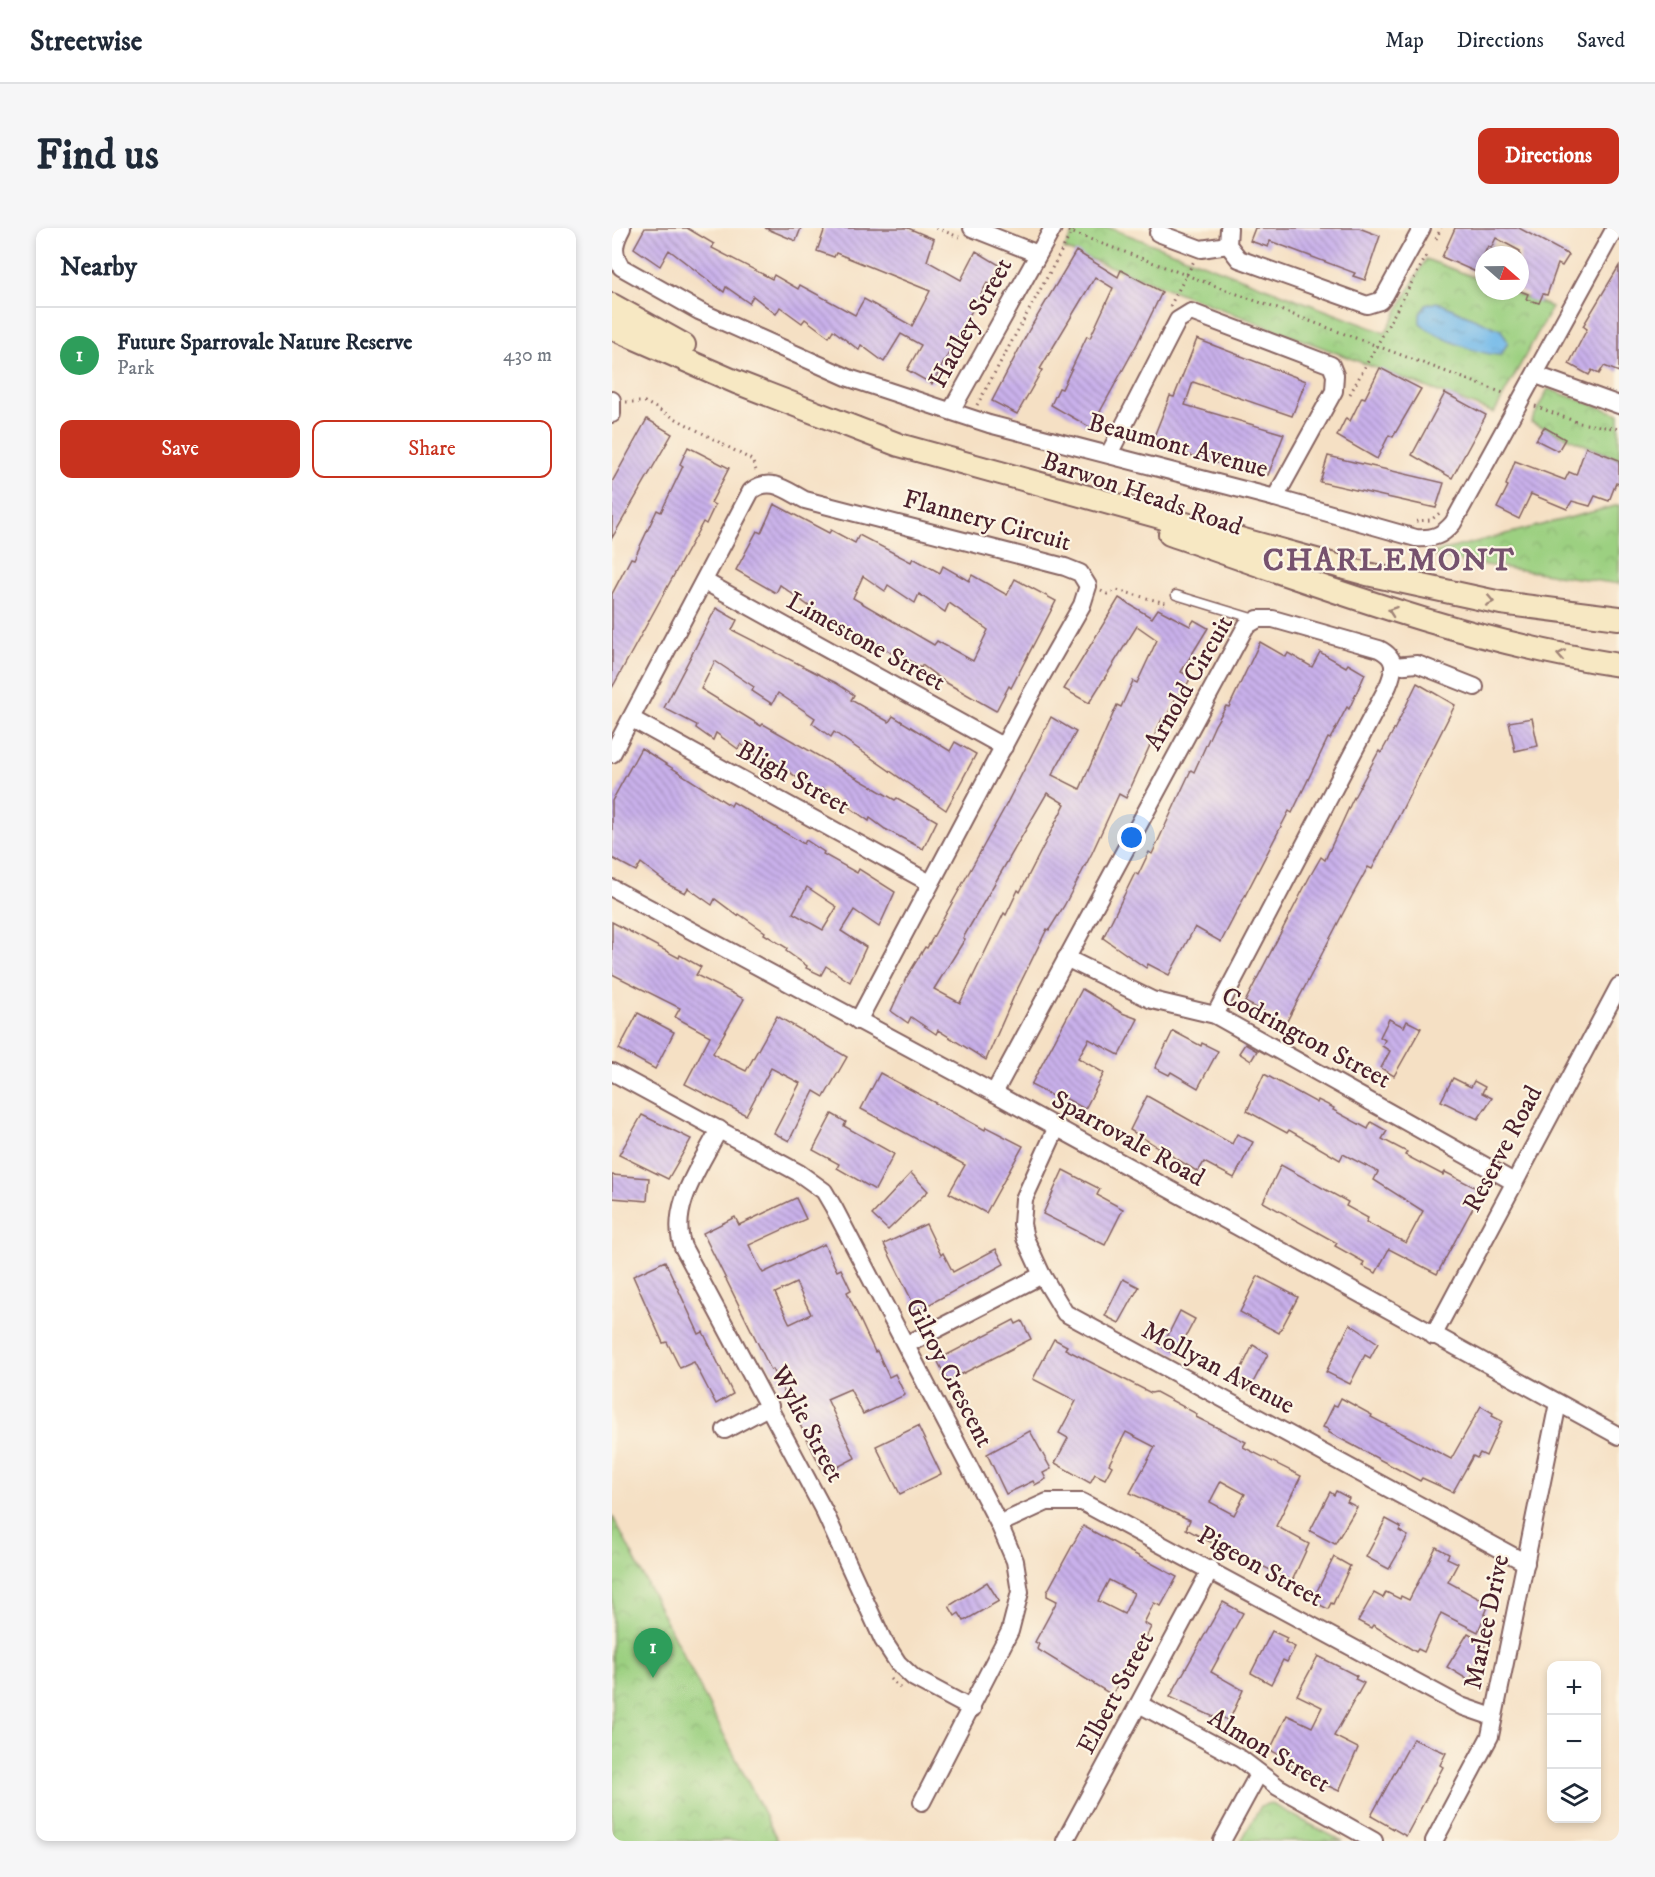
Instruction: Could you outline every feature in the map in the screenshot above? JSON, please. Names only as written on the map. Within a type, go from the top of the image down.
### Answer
[{"type":"main road","name":"Barwon Heads Road","points":[[612,305],[793,405]]},
{"type":"main road","name":"Barwon Heads Road","points":[[612,327],[793,405],[899,445],[1377,577],[1501,603],[1619,618]]},
{"type":"main road","name":"Barwon Heads Road","points":[[958,461],[1419,620],[1502,642],[1619,665]]},
{"type":"street","name":"Beaumont Avenue","points":[[622,228],[615,241],[614,255],[621,267],[689,305],[849,378],[989,424],[1275,498],[1416,538],[1438,536],[1453,523],[1615,228]]},
{"type":"street","name":"Hadley Street","points":[[951,411],[1053,228]]},
{"type":"street","points":[[1158,233],[1201,249],[1229,236],[1239,259],[1367,305],[1380,301],[1385,295],[1422,228]]},
{"type":"street","points":[[970,234],[1038,254]]},
{"type":"street","points":[[1109,454],[1178,320],[1191,312],[1331,365],[1335,375],[1334,391],[1275,498]]},
{"type":"street","points":[[1536,375],[1619,405]]},
{"type":"street","points":[[612,754],[751,491],[761,483]]},
{"type":"street","name":"Flannery Circuit","points":[[761,483],[772,483],[805,500],[1071,568],[1080,573],[1087,583],[1087,592],[1082,605],[930,883],[858,1021]]},
{"type":"street","name":"Limestone Street","points":[[704,581],[1004,747]]},
{"type":"street","name":"Arnold Circuit","points":[[994,1093],[1244,629],[1255,620],[1273,619],[1370,645],[1387,653],[1394,666]]},
{"type":"street","points":[[1215,1015],[1388,686],[1394,666],[1421,665],[1475,687]]},
{"type":"street","name":"Bligh Street","points":[[632,718],[930,883]]},
{"type":"street","name":"Sparrovale Road","points":[[612,888],[994,1093],[1433,1336],[1619,1436]]},
{"type":"street","name":"Codrington Street","points":[[1066,958],[1152,1000],[1215,1015],[1514,1182]]},
{"type":"street","name":"Reserve Road","points":[[1433,1336],[1619,986]]},
{"type":"street","name":"Gilroy Crescent","points":[[612,1072],[800,1173],[824,1191],[999,1524],[1015,1561],[1020,1592],[1010,1631],[972,1709],[922,1802]]},
{"type":"street","name":"Wylie Street","points":[[719,1129],[680,1209],[680,1239],[824,1511],[883,1640],[898,1663],[914,1678],[972,1709]]},
{"type":"street","name":"Mollyan Avenue","points":[[1056,1129],[1027,1190],[1022,1207],[1023,1232],[1042,1275],[1063,1311],[1526,1563]]},
{"type":"street","points":[[906,1345],[1042,1275]]},
{"type":"street","name":"Marlee Drive","points":[[1434,1841],[1490,1736],[1558,1403]]},
{"type":"street","points":[[725,1431],[770,1406]]},
{"type":"street","name":"Pigeon Street","points":[[999,1524],[1047,1502],[1082,1502],[1211,1569],[1461,1706],[1493,1717]]},
{"type":"street","name":"Elbert Street","points":[[1065,1841],[1211,1569]]},
{"type":"street","name":"Almon Street","points":[[1139,1704],[1241,1759],[1278,1787],[1374,1841]]},
{"type":"street","points":[[1222,1841],[1259,1773]]},
{"type":"lane","points":[[1176,595],[1255,620]]},
{"type":"path","points":[[936,228],[970,234]]},
{"type":"path","points":[[1060,228],[1072,230],[1579,423],[1619,429]]},
{"type":"path","points":[[1348,398],[1441,228]]},
{"type":"path","points":[[977,405],[1072,230]]},
{"type":"path","points":[[612,405],[645,402],[752,460],[761,483]]},
{"type":"path","points":[[1087,583],[1107,594],[1117,590],[1170,604]]},
{"type":"green space","points":[[1076,228],[1110,228],[1385,333],[1426,259],[1475,278],[1475,300],[1529,298],[1552,307],[1494,413],[1064,249]]},
{"type":"green space","points":[[1548,389],[1619,414],[1619,459],[1531,422]]},
{"type":"green space","points":[[1619,505],[1619,584],[1451,560],[1429,554]]},
{"type":"green space","points":[[612,1515],[778,1841],[612,1841]]},
{"type":"green space","points":[[1270,1803],[1343,1841],[1241,1841],[1261,1806]]},
{"type":"water","points":[[1437,302],[1501,330],[1508,342],[1501,355],[1459,345],[1427,329],[1420,323],[1420,314],[1426,305]]},
{"type":"building","points":[[645,228],[687,228],[714,244],[712,248],[772,279],[774,275],[798,289],[800,285],[855,315],[864,299],[912,326],[930,291],[836,253],[834,257],[817,251],[825,228],[908,228],[934,239],[927,261],[961,280],[976,251],[1001,266],[990,285],[987,283],[932,384],[907,370],[921,345],[901,334],[884,362],[861,345],[859,350],[833,330],[829,337],[805,319],[802,323],[780,307],[776,314],[753,296],[749,303],[726,287],[724,292],[669,250],[660,266],[634,248]]},
{"type":"building","points":[[765,228],[801,228],[796,241]]},
{"type":"building","points":[[1255,228],[1359,228],[1380,236],[1365,280],[1353,276],[1355,273],[1270,241],[1268,247],[1250,241]]},
{"type":"building","points":[[1455,228],[1519,228],[1569,255],[1562,266],[1558,264],[1547,295],[1543,294],[1539,303],[1529,300],[1529,246],[1511,246],[1496,238],[1492,246],[1475,246],[1475,272],[1442,257]]},
{"type":"building","points":[[1076,251],[1118,277],[1121,270],[1162,292],[1137,344],[1091,428],[1051,405],[1059,388],[1062,389],[1087,336],[1090,338],[1113,288],[1095,277],[1040,369],[1042,370],[1017,414],[992,401],[1029,330]]},
{"type":"building","points":[[1619,266],[1619,372],[1604,366],[1599,374],[1592,370],[1589,375],[1569,364],[1587,329],[1583,326]]},
{"type":"building","points":[[1197,339],[1306,381],[1292,416],[1193,382],[1185,405],[1284,434],[1268,475],[1236,464],[1234,468],[1190,455],[1153,439],[1170,396],[1174,397]]},
{"type":"building","points":[[1380,368],[1421,389],[1393,437],[1389,435],[1377,459],[1337,436],[1346,418],[1350,421],[1362,397],[1365,398]]},
{"type":"building","points":[[1445,393],[1486,415],[1452,478],[1412,455]]},
{"type":"building","points":[[647,419],[672,434],[612,538],[612,482]]},
{"type":"building","points":[[1544,427],[1565,439],[1558,451],[1536,440]]},
{"type":"building","points":[[688,447],[729,468],[711,503],[715,505],[706,524],[703,522],[612,688],[612,594],[631,558],[634,559],[657,510],[661,512],[683,466],[680,464]]},
{"type":"building","points":[[1586,447],[1619,460],[1619,484],[1616,483],[1609,501],[1595,496],[1590,506],[1572,501],[1567,509],[1531,494],[1519,519],[1497,508],[1508,486],[1506,485],[1515,461],[1565,480],[1569,472],[1576,475]]},
{"type":"building","points":[[1328,456],[1444,483],[1436,508],[1320,482]]},
{"type":"building","points":[[774,504],[829,533],[831,530],[855,543],[859,535],[911,562],[913,558],[940,573],[943,566],[969,581],[972,575],[1007,595],[1015,579],[1056,601],[1011,688],[1009,686],[996,711],[899,653],[897,657],[877,643],[874,648],[833,620],[832,623],[780,585],[776,593],[736,570],[757,531],[761,533]],"holes":[[[863,576],[885,591],[888,585],[915,603],[919,594],[945,612],[949,603],[988,630],[973,661],[937,641],[934,645],[853,598]]]},
{"type":"building","points":[[1119,598],[1152,618],[1158,609],[1190,626],[1194,620],[1208,628],[1181,672],[1191,677],[1181,696],[1178,694],[1164,721],[1162,719],[1126,798],[1119,794],[1064,906],[1049,930],[1047,929],[986,1060],[938,1030],[936,1034],[911,1017],[908,1023],[891,1011],[906,978],[925,947],[927,948],[1004,809],[1051,717],[1076,732],[1052,775],[1080,789],[1117,705],[1121,707],[1133,681],[1137,683],[1157,640],[1137,626],[1089,703],[1064,689]],"holes":[[[1047,793],[1065,804],[1020,892],[1018,890],[1006,915],[1004,913],[960,1003],[934,989],[965,939],[963,938]]]},
{"type":"building","points":[[716,608],[737,620],[732,630],[836,683],[854,695],[851,700],[889,722],[893,716],[950,751],[955,742],[976,754],[946,810],[834,732],[831,737],[812,723],[815,718],[778,693],[772,704],[752,691],[754,687],[715,661],[701,689],[761,726],[763,724],[895,800],[897,798],[937,821],[923,849],[885,829],[870,818],[869,821],[822,788],[819,794],[768,756],[765,762],[741,744],[738,749],[716,733],[713,740],[696,728],[697,725],[664,708]]},
{"type":"building","points":[[1260,642],[1286,657],[1288,653],[1312,667],[1320,652],[1346,667],[1348,664],[1365,674],[1349,709],[1347,707],[1330,739],[1328,738],[1292,813],[1289,811],[1221,942],[1195,927],[1169,975],[1148,964],[1146,968],[1103,938],[1135,873],[1138,875],[1149,852],[1152,854],[1191,770],[1194,772],[1215,725],[1226,706],[1229,707]]},
{"type":"building","points":[[1417,683],[1455,705],[1372,869],[1368,867],[1286,1023],[1245,1002],[1309,878],[1321,857],[1325,860],[1352,801],[1379,751],[1381,753],[1395,728]]},
{"type":"building","points":[[1532,718],[1538,746],[1515,751],[1509,722]]},
{"type":"building","points":[[641,748],[731,806],[733,802],[804,844],[806,840],[824,852],[823,854],[857,873],[859,869],[895,892],[879,927],[854,910],[841,931],[866,947],[850,982],[826,966],[821,975],[806,968],[807,966],[786,951],[787,948],[715,899],[712,905],[688,888],[685,893],[671,886],[641,863],[636,871],[612,858],[612,801]],"holes":[[[807,887],[837,907],[823,930],[793,913]]]},
{"type":"building","points":[[612,922],[679,958],[680,955],[701,967],[696,975],[744,999],[713,1053],[718,1057],[746,1071],[777,1016],[847,1057],[824,1097],[814,1091],[789,1141],[774,1133],[800,1083],[771,1068],[746,1115],[685,1084],[710,1036],[675,1017],[680,1008],[612,974]]},
{"type":"building","points":[[1082,989],[1122,1013],[1138,1019],[1119,1055],[1089,1039],[1078,1058],[1104,1073],[1085,1109],[1058,1094],[1056,1098],[1031,1085]]},
{"type":"building","points":[[638,1013],[674,1032],[655,1069],[619,1049]]},
{"type":"building","points":[[1389,1019],[1404,1027],[1407,1021],[1421,1028],[1394,1076],[1381,1068],[1390,1051],[1382,1046],[1385,1040],[1380,1037]]},
{"type":"building","points":[[1173,1031],[1201,1046],[1202,1043],[1218,1051],[1198,1088],[1171,1072],[1169,1075],[1155,1068]]},
{"type":"building","points":[[1245,1044],[1257,1051],[1251,1061],[1239,1053]]},
{"type":"building","points":[[880,1073],[985,1130],[986,1127],[1023,1146],[986,1213],[949,1193],[965,1165],[861,1109]]},
{"type":"building","points":[[1264,1074],[1317,1103],[1318,1100],[1334,1108],[1333,1110],[1368,1129],[1371,1122],[1387,1131],[1382,1139],[1407,1152],[1405,1155],[1443,1175],[1445,1172],[1482,1191],[1437,1274],[1389,1249],[1376,1273],[1362,1266],[1364,1262],[1335,1246],[1337,1243],[1263,1202],[1281,1165],[1348,1202],[1346,1206],[1368,1218],[1366,1222],[1406,1243],[1423,1211],[1374,1180],[1378,1172],[1343,1154],[1340,1160],[1289,1130],[1287,1133],[1247,1111]]},
{"type":"building","points":[[1453,1078],[1471,1087],[1474,1081],[1485,1087],[1482,1093],[1492,1098],[1478,1119],[1441,1101]]},
{"type":"building","points":[[1147,1096],[1232,1144],[1237,1134],[1253,1142],[1234,1178],[1204,1162],[1198,1172],[1130,1130]]},
{"type":"building","points":[[832,1114],[846,1122],[844,1126],[894,1154],[875,1190],[837,1168],[839,1164],[813,1150]]},
{"type":"building","points":[[642,1115],[691,1139],[668,1179],[619,1155]]},
{"type":"building","points":[[1063,1170],[1100,1189],[1097,1195],[1123,1209],[1105,1245],[1043,1214]]},
{"type":"building","points":[[911,1173],[928,1191],[888,1230],[872,1215]]},
{"type":"building","points":[[612,1175],[649,1178],[647,1201],[612,1198]]},
{"type":"building","points":[[796,1198],[806,1219],[749,1245],[759,1266],[763,1273],[824,1244],[837,1271],[841,1269],[851,1290],[847,1292],[875,1352],[877,1351],[889,1377],[895,1374],[905,1395],[863,1414],[850,1389],[827,1399],[855,1458],[824,1474],[703,1233],[735,1217],[739,1225]],"holes":[[[796,1283],[811,1314],[790,1324],[775,1293]]]},
{"type":"building","points":[[926,1224],[941,1255],[943,1253],[953,1272],[996,1249],[1004,1264],[917,1311],[884,1244]]},
{"type":"building","points":[[665,1261],[699,1334],[703,1332],[733,1394],[716,1404],[694,1362],[680,1368],[667,1342],[663,1343],[633,1276]]},
{"type":"building","points":[[1258,1276],[1298,1297],[1279,1333],[1240,1312]]},
{"type":"building","points":[[1123,1279],[1139,1287],[1119,1323],[1105,1316]]},
{"type":"building","points":[[1180,1311],[1195,1319],[1176,1355],[1162,1347]]},
{"type":"building","points":[[1014,1320],[1016,1324],[1022,1321],[1031,1339],[948,1381],[937,1360]]},
{"type":"building","points":[[1350,1324],[1378,1343],[1370,1358],[1365,1355],[1350,1384],[1326,1372]]},
{"type":"building","points":[[1054,1339],[1067,1346],[1065,1349],[1197,1414],[1196,1417],[1246,1442],[1243,1447],[1301,1476],[1276,1526],[1309,1544],[1292,1581],[1186,1529],[1190,1520],[1130,1493],[1155,1447],[1126,1432],[1109,1464],[1112,1466],[1105,1479],[1095,1474],[1090,1483],[1055,1463],[1068,1438],[1059,1433],[1076,1401],[1033,1379]],"holes":[[[1221,1481],[1245,1494],[1234,1515],[1210,1502]]]},
{"type":"building","points":[[1253,1345],[1268,1354],[1249,1390],[1235,1382]]},
{"type":"building","points":[[1341,1398],[1372,1415],[1371,1417],[1451,1459],[1481,1406],[1502,1421],[1486,1456],[1480,1453],[1477,1458],[1473,1456],[1453,1492],[1422,1478],[1420,1481],[1328,1432],[1330,1430],[1323,1427],[1334,1405],[1337,1406]]},
{"type":"building","points":[[918,1426],[941,1474],[900,1494],[876,1446]]},
{"type":"building","points":[[1030,1431],[1051,1469],[1043,1473],[1046,1479],[1035,1485],[1033,1481],[1006,1494],[987,1454]]},
{"type":"building","points":[[1336,1491],[1349,1498],[1347,1502],[1357,1507],[1335,1544],[1310,1531],[1330,1492],[1334,1495]]},
{"type":"building","points":[[1386,1519],[1401,1527],[1399,1531],[1408,1536],[1389,1569],[1366,1557]]},
{"type":"building","points":[[1083,1526],[1177,1577],[1161,1606],[1154,1603],[1144,1623],[1151,1627],[1121,1686],[1118,1684],[1112,1695],[1037,1649],[1039,1644],[1035,1642],[1057,1601],[1047,1596],[1047,1592]],"holes":[[[1109,1580],[1134,1593],[1124,1614],[1098,1601]]]},
{"type":"building","points":[[1436,1547],[1449,1554],[1447,1558],[1458,1563],[1448,1582],[1489,1604],[1478,1632],[1441,1613],[1424,1652],[1418,1649],[1416,1652],[1373,1625],[1371,1628],[1358,1621],[1374,1593],[1383,1598],[1386,1592],[1400,1599],[1401,1596],[1409,1600]]},
{"type":"building","points":[[1334,1557],[1350,1566],[1333,1604],[1331,1603],[1328,1609],[1314,1602],[1316,1598],[1314,1597]]},
{"type":"building","points":[[987,1582],[999,1601],[964,1621],[959,1613],[955,1616],[949,1606]]},
{"type":"building","points":[[1223,1602],[1243,1613],[1211,1672],[1243,1690],[1229,1721],[1218,1715],[1216,1718],[1170,1697]]},
{"type":"building","points":[[1272,1631],[1287,1638],[1285,1642],[1295,1647],[1287,1662],[1283,1660],[1271,1684],[1251,1673]]},
{"type":"building","points":[[1468,1633],[1486,1643],[1470,1681],[1447,1667]]},
{"type":"building","points":[[1318,1656],[1357,1676],[1355,1679],[1364,1683],[1334,1736],[1358,1748],[1339,1791],[1290,1768],[1293,1762],[1270,1750],[1287,1715],[1312,1727],[1322,1707],[1297,1695]]},
{"type":"building","points":[[1413,1739],[1446,1753],[1440,1765],[1443,1767],[1406,1836],[1371,1816]]},
{"type":"place","name":"Future Sparrovale Nature Reserve","points":[[653,1678]]},
{"type":"district","name":"CHARLEMONT","points":[[1389,561]]}]
